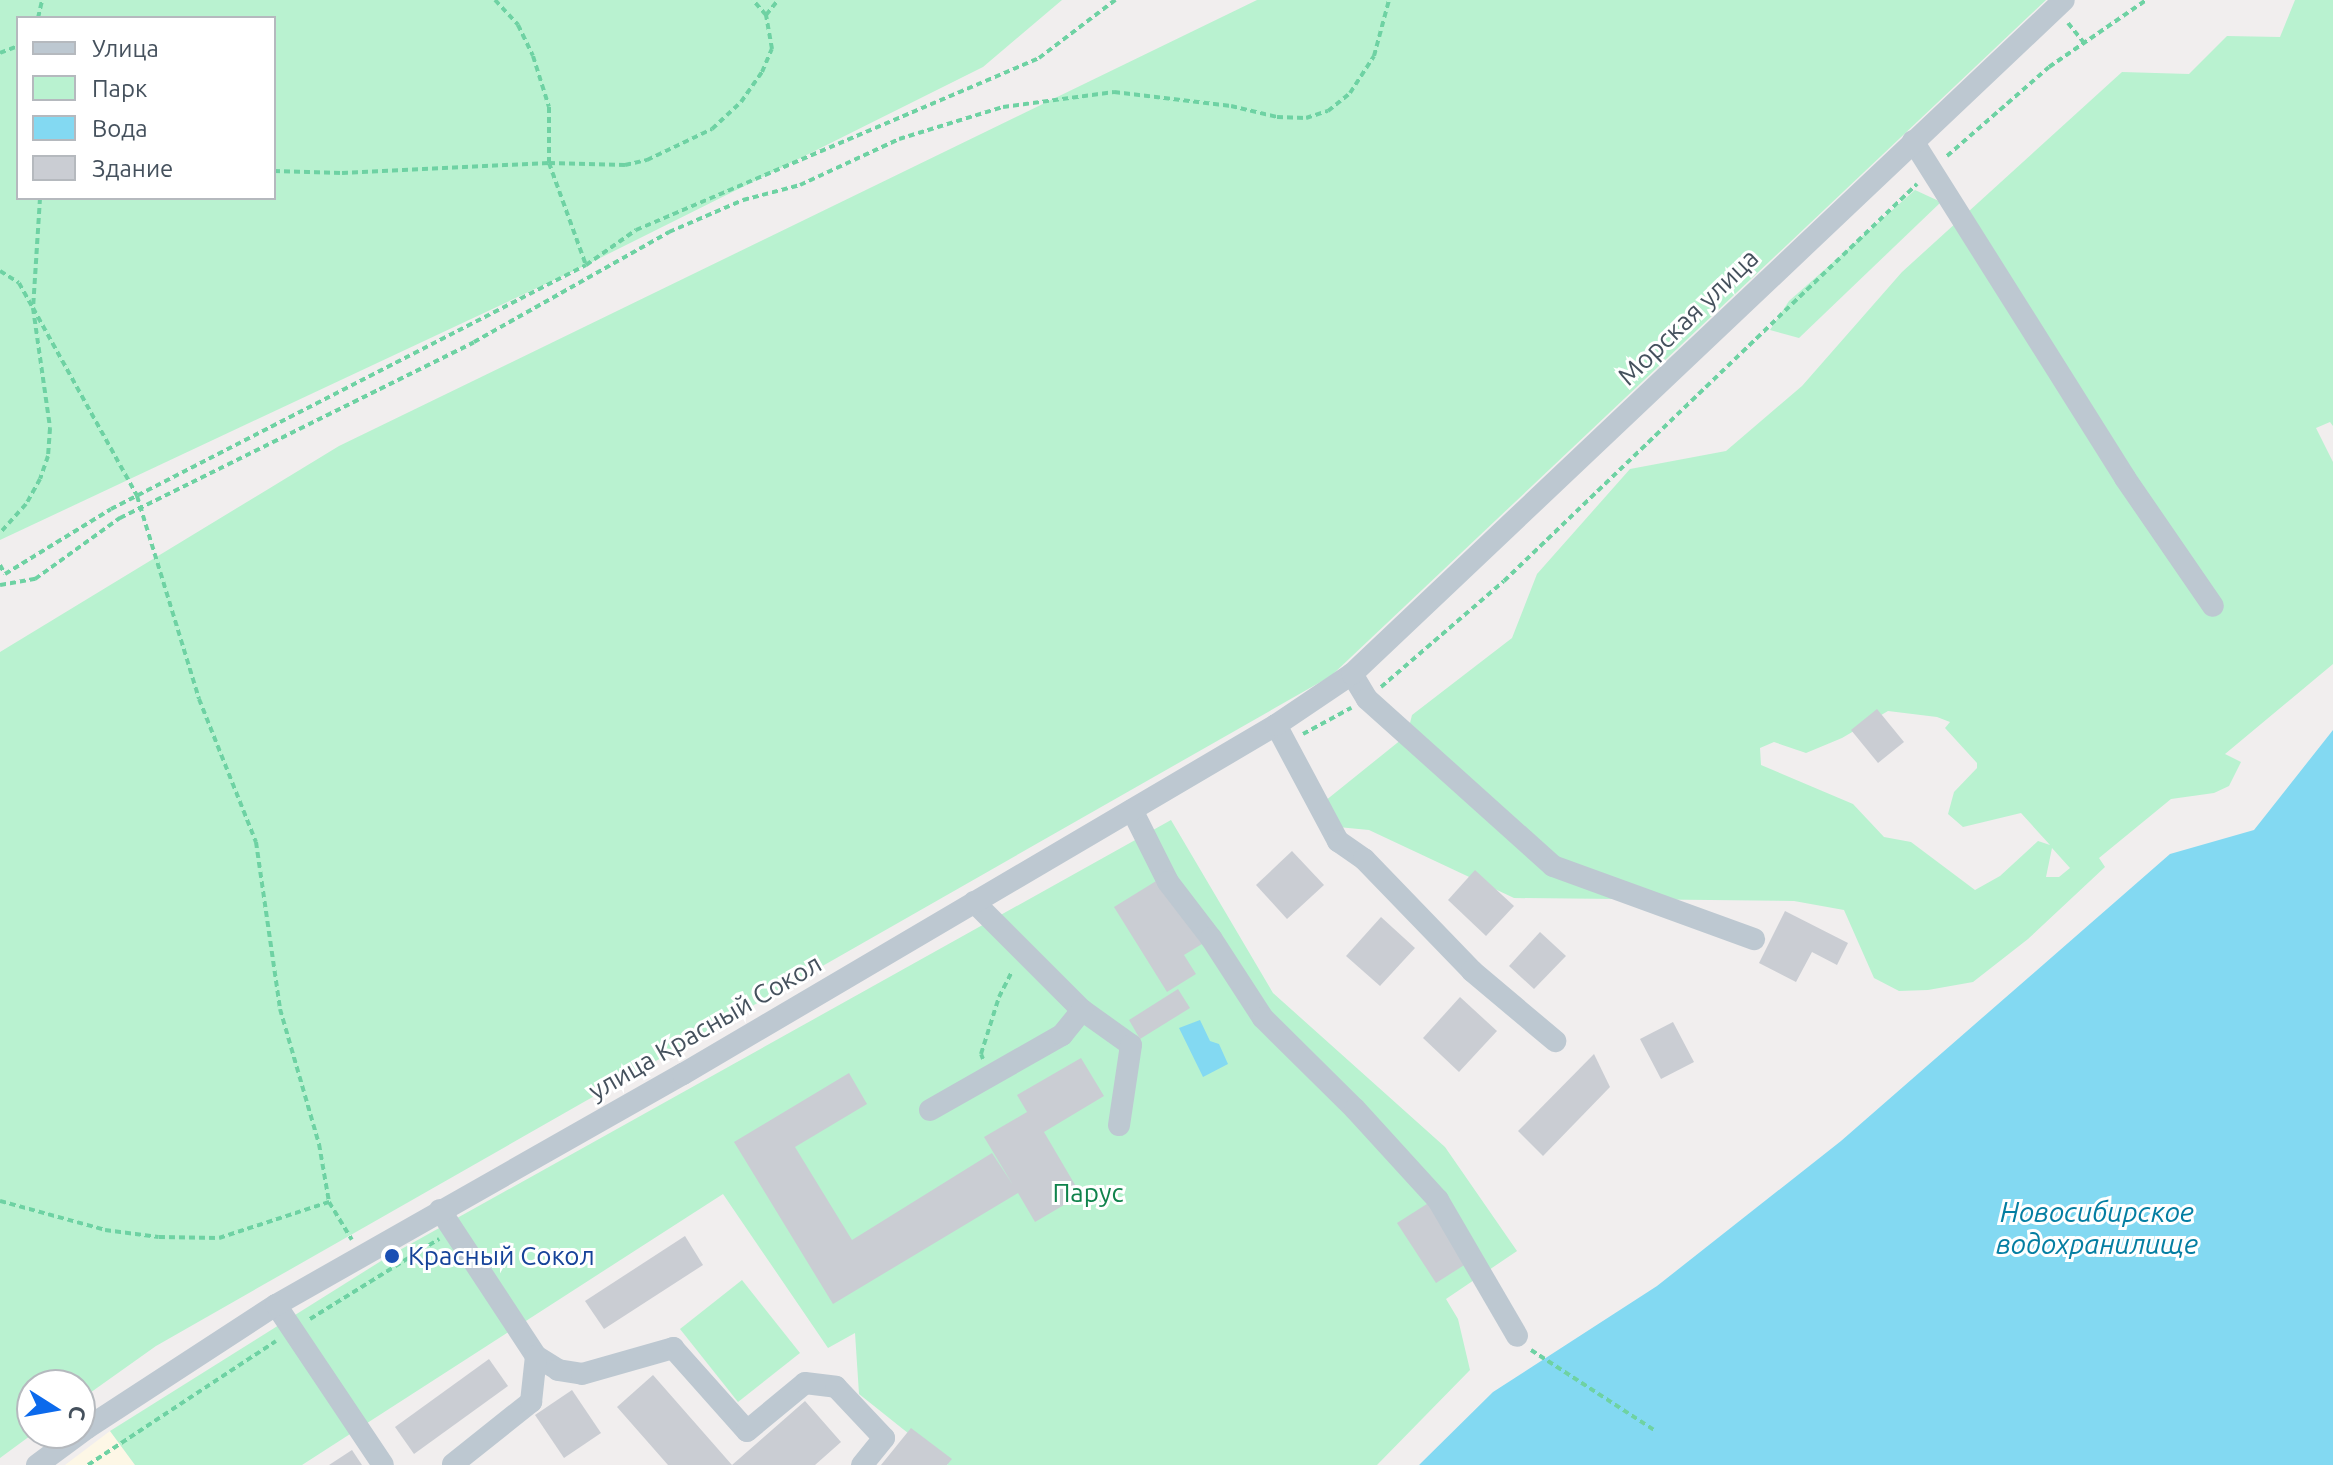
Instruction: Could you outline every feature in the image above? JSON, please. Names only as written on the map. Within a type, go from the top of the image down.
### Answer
[{"type":"street","name":"Морская улица","points":[[1352,674],[2064,0]]},
{"type":"street","points":[[1913,141],[2125,478],[2213,606]]},
{"type":"street","points":[[1352,674],[1367,699],[1553,866],[1754,939]]},
{"type":"street","name":"улица Красный Сокол","points":[[41,1464],[87,1428],[276,1305],[683,1074],[1132,810],[1282,734],[1352,674]]},
{"type":"street","points":[[1282,734],[1338,841],[1364,859],[1472,971],[1555,1041]]},
{"type":"street","points":[[1132,810],[1168,882],[1211,938],[1263,1018],[1355,1109],[1438,1200],[1523,1342]]},
{"type":"street","points":[[974,902],[1082,1010],[1131,1045],[1119,1125]]},
{"type":"street","points":[[930,1110],[1062,1035],[1082,1010]]},
{"type":"street","points":[[440,1210],[536,1356],[558,1370],[582,1374],[673,1348],[747,1431],[805,1383],[836,1387],[884,1438],[862,1465]]},
{"type":"street","points":[[276,1305],[383,1465]]},
{"type":"street","points":[[451,1465],[531,1402],[536,1356]]},
{"type":"path","points":[[495,0],[518,25],[533,56],[549,107],[549,163],[586,265]]},
{"type":"path","points":[[276,171],[342,173],[549,163],[625,165],[647,160],[712,129],[741,102],[762,72],[772,49],[766,15],[753,0]]},
{"type":"path","points":[[766,15],[778,0]]},
{"type":"path","points":[[0,565],[5,574],[137,496],[586,265],[636,230],[1039,58],[1115,0]]},
{"type":"path","points":[[0,585],[35,579],[120,518],[474,342],[669,232],[743,200],[800,185],[899,139],[1003,107],[1114,92],[1231,106],[1277,117],[1306,118],[1328,111],[1350,93],[1374,56],[1389,0]]},
{"type":"path","points":[[1282,734],[1367,699],[1504,581],[1931,170],[2049,67],[2146,0]]},
{"type":"path","points":[[0,533],[26,504],[48,456],[50,428],[33,308],[40,200]]},
{"type":"path","points":[[0,271],[19,283],[137,496],[199,699],[256,842],[280,1009],[319,1144],[329,1202],[362,1256]]},
{"type":"path","points":[[989,1077],[981,1054],[999,997],[1022,950]]},
{"type":"path","points":[[0,1201],[105,1230],[159,1237],[219,1238],[329,1202]]},
{"type":"path","points":[[88,1465],[293,1330],[453,1230]]},
{"type":"path","points":[[1523,1342],[1654,1430]]},
{"type":"shaded area","points":[[110,1431],[135,1465],[65,1465],[86,1449],[96,1449],[96,1442]]},
{"type":"green space","points":[[0,0],[1062,0],[983,67],[586,265],[0,540]]},
{"type":"green space","points":[[1257,0],[2046,0],[1331,676],[156,1346],[96,1389],[96,1369],[16,1369],[16,1446],[0,1458],[0,652],[339,446]]},
{"type":"green space","points":[[2295,0],[2333,0],[2333,426],[2330,422],[2316,428],[2333,462],[2333,664],[2225,754],[2241,762],[2229,786],[2214,793],[2171,799],[2099,858],[2105,867],[2028,939],[1973,982],[1928,990],[1899,991],[1874,978],[1844,910],[1794,901],[1514,898],[1369,830],[1338,827],[1325,801],[1407,735],[1412,715],[1512,638],[1537,574],[1630,469],[1726,451],[1802,386],[1902,272],[2122,72],[2189,74],[2227,36],[2280,37]],"holes":[[[1888,711],[1937,717],[1950,722],[1945,728],[1977,763],[1977,768],[1954,792],[1948,814],[1963,827],[2021,813],[2050,845],[2038,841],[2000,876],[1975,890],[1911,842],[1884,837],[1853,804],[1761,765],[1760,748],[1774,742],[1806,753],[1842,738]],[[2052,848],[2070,868],[2059,877],[2046,877]]]},
{"type":"green space","points":[[1915,190],[1941,202],[1799,338],[1770,330],[1789,301]]},
{"type":"green space","name":"Парус","points":[[1171,820],[1273,993],[1445,1147],[1517,1251],[1446,1299],[1458,1319],[1470,1370],[1377,1465],[948,1465],[859,1394],[855,1333],[828,1348],[723,1194],[302,1465],[135,1465],[110,1431],[389,1256]]},
{"type":"green space","points":[[742,1280],[800,1353],[738,1402],[680,1329]]},
{"type":"water","name":"Новосибирское водохранилище","points":[[2333,730],[2333,1465],[1419,1465],[1493,1392],[1657,1286],[1841,1141],[2170,854],[2254,830]]},
{"type":"water","points":[[1200,1020],[1210,1041],[1219,1044],[1228,1064],[1203,1077],[1179,1028]]},
{"type":"building","points":[[1877,709],[1904,742],[1878,763],[1851,730]]},
{"type":"building","points":[[1292,851],[1324,885],[1287,919],[1256,885]]},
{"type":"building","points":[[1475,870],[1514,906],[1486,936],[1448,900]]},
{"type":"building","points":[[1161,878],[1202,944],[1184,955],[1196,974],[1167,992],[1114,907]]},
{"type":"building","points":[[1785,911],[1848,943],[1837,965],[1812,952],[1796,982],[1759,963]]},
{"type":"building","points":[[1381,917],[1415,948],[1380,986],[1346,956]]},
{"type":"building","points":[[1540,932],[1566,956],[1534,989],[1509,966]]},
{"type":"building","points":[[1178,989],[1190,1008],[1140,1039],[1129,1020]]},
{"type":"building","points":[[1460,997],[1497,1031],[1459,1072],[1423,1038]]},
{"type":"building","points":[[1673,1022],[1694,1062],[1661,1079],[1640,1039]]},
{"type":"building","points":[[1594,1054],[1610,1087],[1543,1156],[1518,1131]]},
{"type":"building","points":[[1081,1058],[1104,1096],[1044,1132],[1081,1195],[1035,1222],[1018,1193],[833,1304],[734,1142],[849,1073],[867,1104],[795,1147],[852,1240],[992,1153],[1013,1185],[984,1137],[1027,1112],[1017,1095]]},
{"type":"building","points":[[1430,1202],[1469,1262],[1436,1283],[1397,1223]]},
{"type":"building","points":[[685,1236],[703,1265],[604,1329],[585,1301]]},
{"type":"building","points":[[489,1359],[508,1386],[414,1454],[395,1427]]},
{"type":"building","points":[[653,1375],[732,1465],[668,1465],[617,1407]]},
{"type":"building","points":[[572,1390],[601,1433],[564,1458],[535,1415]]},
{"type":"building","points":[[805,1401],[841,1442],[815,1465],[732,1465]]},
{"type":"building","points":[[911,1428],[952,1459],[947,1465],[881,1465]]},
{"type":"building","points":[[352,1450],[362,1465],[329,1465]]},
{"type":"place","name":"Красный Сокол","points":[[392,1256]]}]
